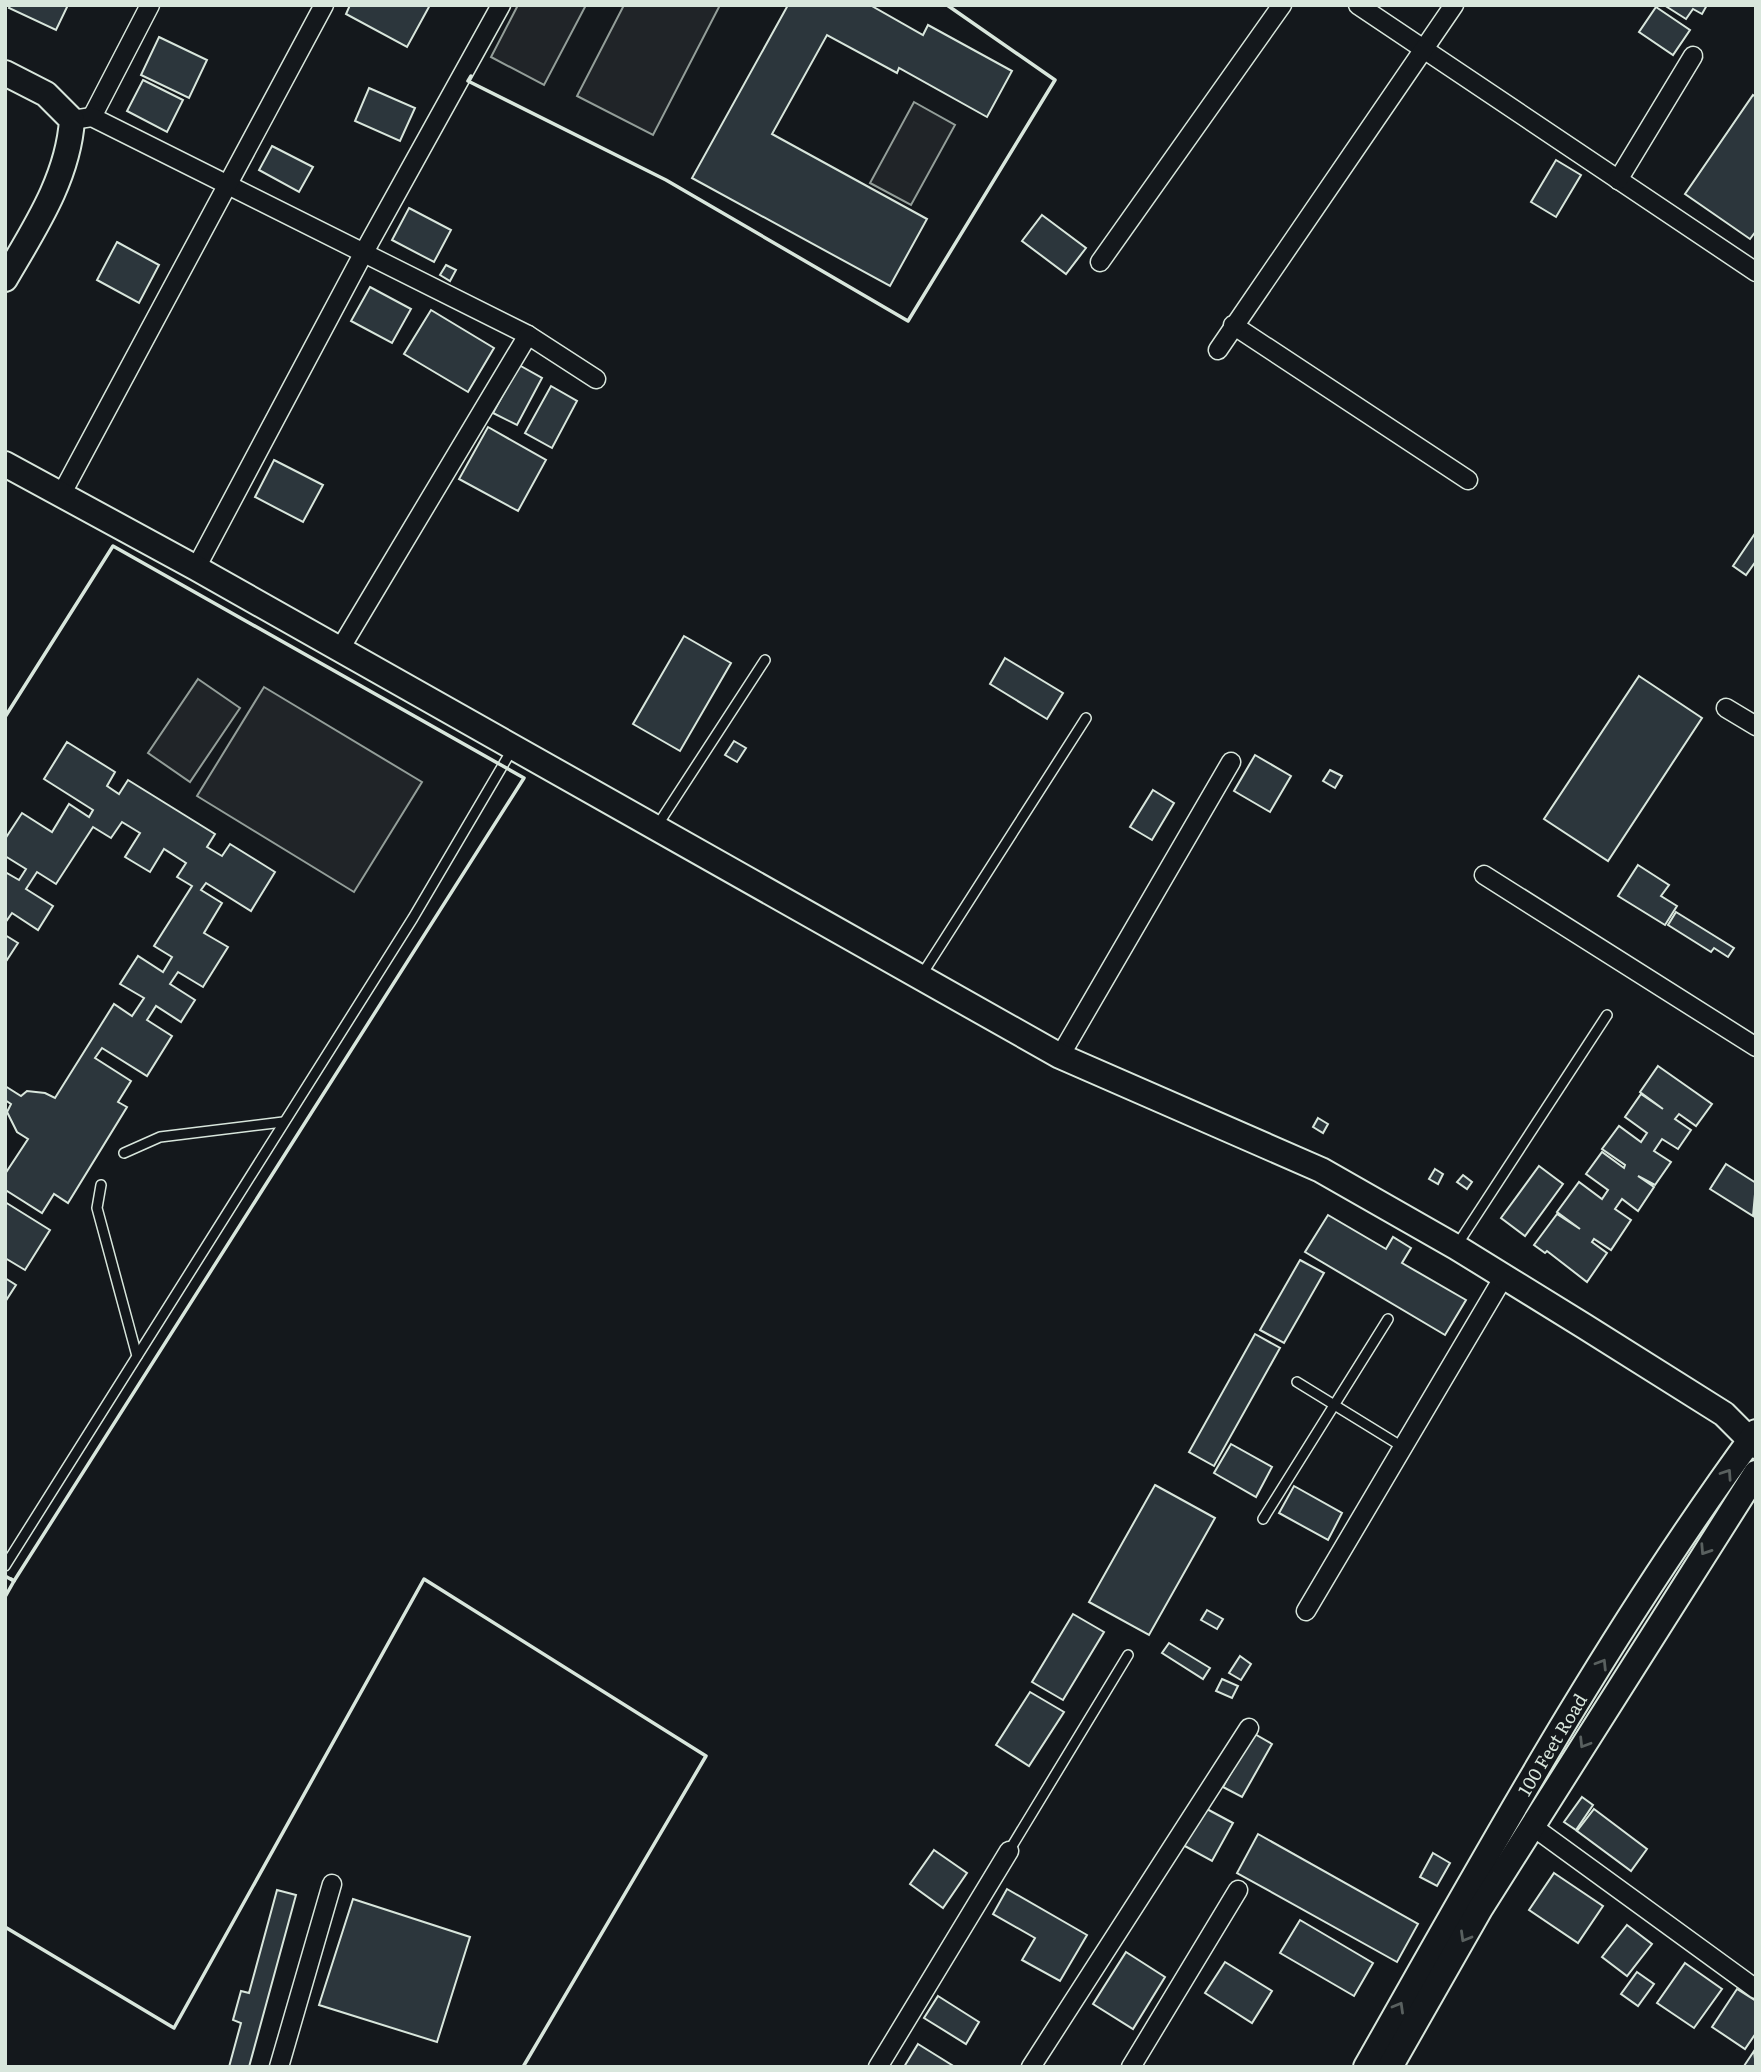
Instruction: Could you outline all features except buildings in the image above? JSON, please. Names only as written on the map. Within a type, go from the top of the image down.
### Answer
[{"type":"street","points":[[5,279],[51,200],[82,118],[150,5]]},
{"type":"street","points":[[61,495],[225,184],[324,5]]},
{"type":"street","points":[[196,568],[363,254],[500,5]]},
{"type":"street","points":[[1100,262],[1282,5]]},
{"type":"street","points":[[1359,5],[1756,272]]},
{"type":"street","points":[[1218,350],[1454,5]]},
{"type":"street","points":[[1618,180],[1693,56]]},
{"type":"street","points":[[5,73],[46,94],[82,118],[225,184],[528,335],[596,379]]},
{"type":"street","points":[[1233,325],[1468,480]]},
{"type":"street","points":[[340,649],[528,335]]},
{"type":"street","points":[[5,464],[196,568],[514,747],[654,830],[1060,1056],[1318,1169],[1456,1247],[1584,1326],[1724,1415],[1754,1439]]},
{"type":"street","points":[[1726,708],[1756,726]]},
{"type":"street","points":[[1060,1056],[1231,762]]},
{"type":"street","points":[[1484,875],[1756,1048]]},
{"type":"street","points":[[1306,1611],[1503,1278]]},
{"type":"street","name":"100 Feet Road","points":[[1366,2067],[1554,1741],[1638,1606],[1754,1439]]},
{"type":"street","name":"100 Feet Road","points":[[1390,2067],[1532,1826],[1756,1473]]},
{"type":"street","points":[[1031,2067],[1248,1728]]},
{"type":"street","points":[[1532,1826],[1756,1989]]},
{"type":"street","points":[[878,2067],[1009,1851]]},
{"type":"street","points":[[279,2067],[332,1884]]},
{"type":"street","points":[[1131,2067],[1238,1890]]},
{"type":"lane","points":[[654,830],[765,660]]},
{"type":"lane","points":[[919,978],[1086,718]]},
{"type":"lane","points":[[5,1566],[413,918],[514,747]]},
{"type":"lane","points":[[1456,1247],[1607,1015]]},
{"type":"lane","points":[[124,1153],[160,1137],[283,1122]]},
{"type":"lane","points":[[102,1185],[97,1208],[137,1356]]},
{"type":"lane","points":[[1263,1519],[1388,1319]]},
{"type":"lane","points":[[1297,1382],[1401,1447]]},
{"type":"lane","points":[[1009,1851],[1128,1655]]},
{"type":"shaded area","points":[[518,5],[586,5],[544,85],[491,57]]},
{"type":"shaded area","points":[[624,5],[720,5],[653,135],[577,96]]},
{"type":"shaded area","points":[[914,102],[955,125],[911,205],[870,183]]},
{"type":"shaded area","points":[[198,679],[240,708],[190,782],[148,753]]},
{"type":"shaded area","points":[[264,687],[422,782],[354,892],[197,796]]},
{"type":"wall","points":[[471,76],[468,81],[666,180],[908,321],[1055,80],[947,5]]},
{"type":"wall","points":[[5,717],[113,546],[524,778],[14,1581],[5,1576]]},
{"type":"wall","points":[[5,1597],[14,1581],[11,1579]]},
{"type":"wall","points":[[5,1927],[174,2028],[424,1579],[706,1756],[523,2067]]}]
